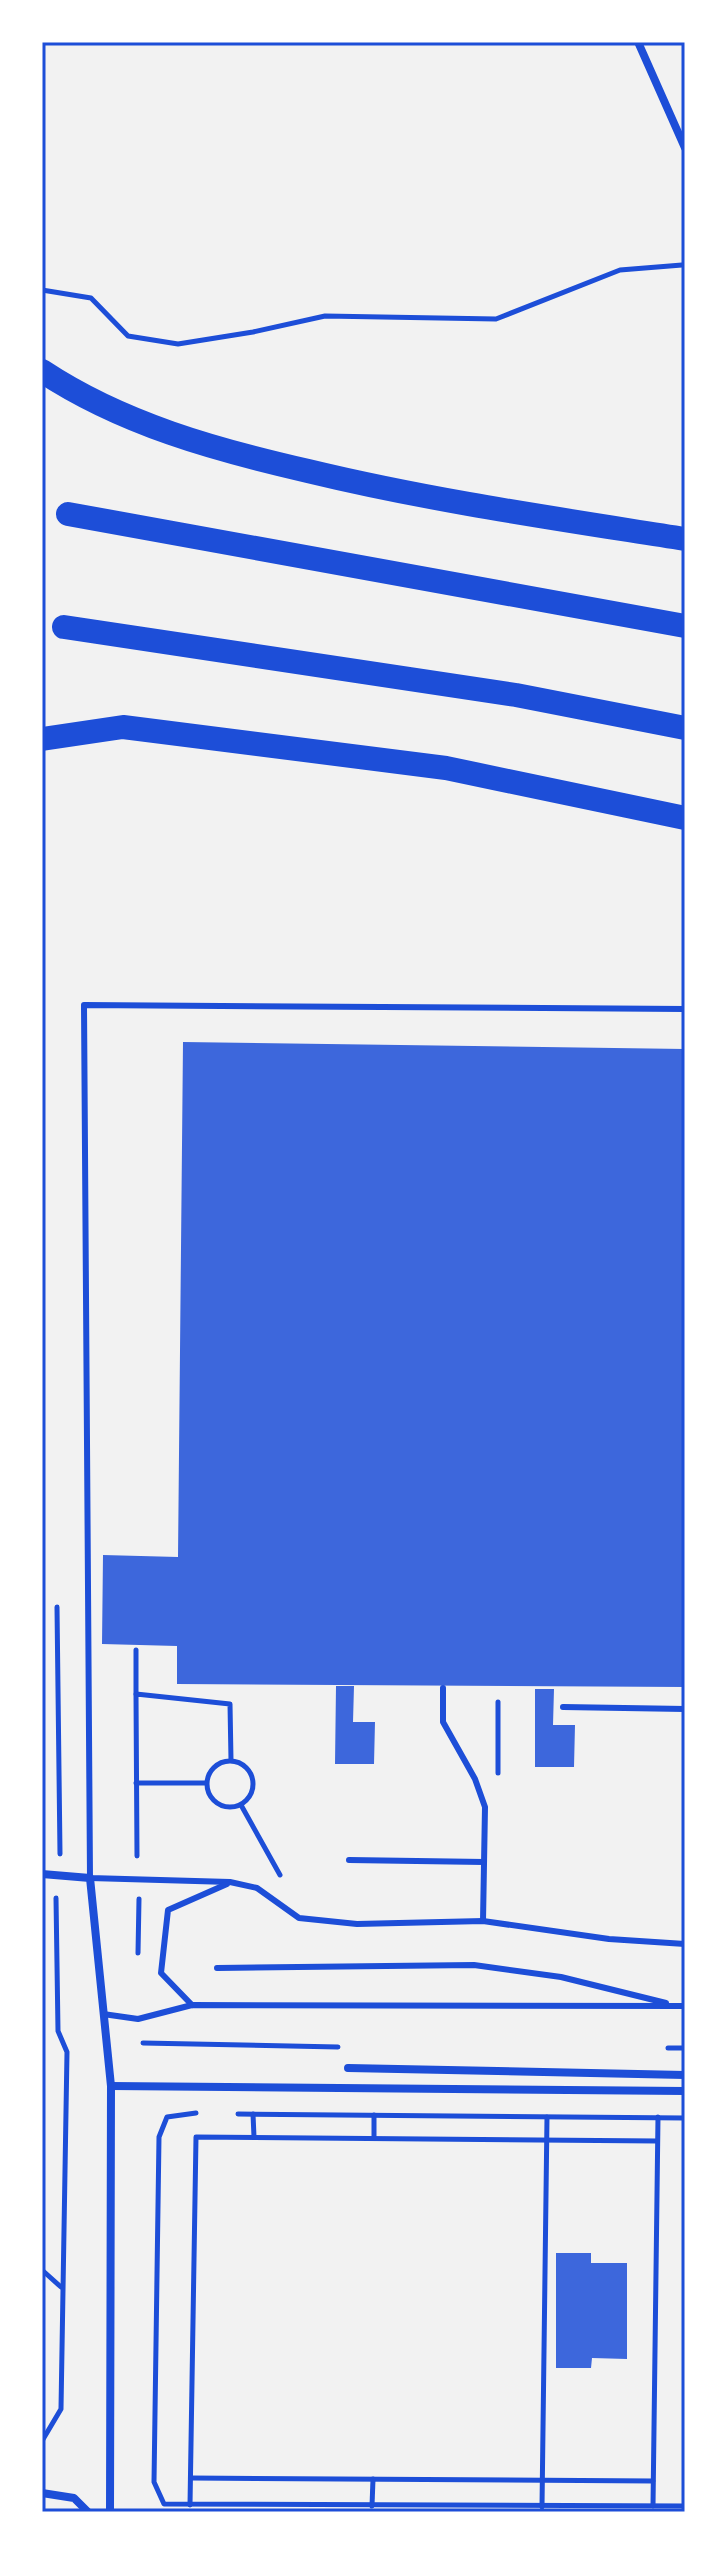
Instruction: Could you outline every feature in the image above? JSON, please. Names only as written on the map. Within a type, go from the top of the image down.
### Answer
[{"type":"highway","points":[[42,371],[80,396],[213,449],[407,495],[685,539]]},
{"type":"highway","points":[[68,514],[685,626]]},
{"type":"highway","points":[[64,627],[516,695],[685,728]]},
{"type":"highway","points":[[42,739],[123,727],[446,768],[685,818]]},
{"type":"street","points":[[638,42],[685,148]]},
{"type":"street","points":[[42,1874],[90,1878],[111,2086],[110,2512]]},
{"type":"street","points":[[348,2068],[685,2075]]},
{"type":"street","points":[[111,2086],[685,2091]]},
{"type":"street","points":[[42,2493],[74,2498],[88,2512]]},
{"type":"lane","points":[[685,1009],[84,1005],[90,1878],[230,1882],[257,1888],[299,1918],[357,1924],[483,1921],[609,1939],[685,1944]]},
{"type":"lane","points":[[443,1688],[443,1722],[475,1779],[485,1807],[483,1921]]},
{"type":"lane","points":[[563,1707],[685,1709]]},
{"type":"lane","points":[[349,1860],[484,1862]]},
{"type":"lane","points":[[192,2005],[161,1973],[168,1910],[230,1882]]},
{"type":"lane","points":[[217,1968],[474,1965],[561,1977],[681,2006]]},
{"type":"lane","points":[[103,2014],[138,2019],[192,2005],[681,2006]]},
{"type":"path","points":[[42,290],[91,298],[128,336],[178,344],[325,316],[496,319],[620,270],[682,265]]},
{"type":"path","points":[[51,1858],[60,1858],[57,1607]]},
{"type":"path","points":[[136,1650],[136,1856],[151,1857]]},
{"type":"path","points":[[136,1694],[230,1704],[231,1760]]},
{"type":"path","points":[[231,1760],[244,1765],[253,1776],[254,1790],[241,1805],[220,1806],[210,1797],[206,1783],[210,1771],[219,1763],[231,1760]]},
{"type":"path","points":[[136,1783],[206,1783]]},
{"type":"path","points":[[241,1805],[280,1876],[267,1870]]},
{"type":"path","points":[[42,2441],[61,2409],[67,2052],[58,2031],[56,1891]]},
{"type":"path","points":[[138,1957],[139,1898]]},
{"type":"path","points":[[207,2113],[167,2117],[159,2137],[154,2482],[164,2504],[685,2506]]},
{"type":"path","points":[[222,2113],[685,2118]]},
{"type":"path","points":[[253,2114],[254,2137]]},
{"type":"path","points":[[374,2115],[374,2138]]},
{"type":"path","points":[[542,2507],[547,2117]]},
{"type":"path","points":[[653,2506],[658,2117]]},
{"type":"path","points":[[190,2505],[196,2137],[657,2141]]},
{"type":"path","points":[[42,2270],[62,2288]]},
{"type":"path","points":[[191,2478],[653,2481]]},
{"type":"path","points":[[372,2506],[373,2479]]},
{"type":"building","points":[[183,1042],[685,1049],[685,1687],[177,1684],[177,1646],[102,1644],[103,1555],[178,1557]]},
{"type":"building","points":[[336,1686],[354,1686],[353,1722],[375,1722],[374,1764],[335,1764]]},
{"type":"building","points":[[535,1689],[554,1689],[553,1725],[575,1725],[574,1767],[535,1767]]},
{"type":"building","points":[[556,2253],[591,2253],[591,2263],[627,2263],[627,2359],[592,2358],[591,2368],[556,2368]]}]
